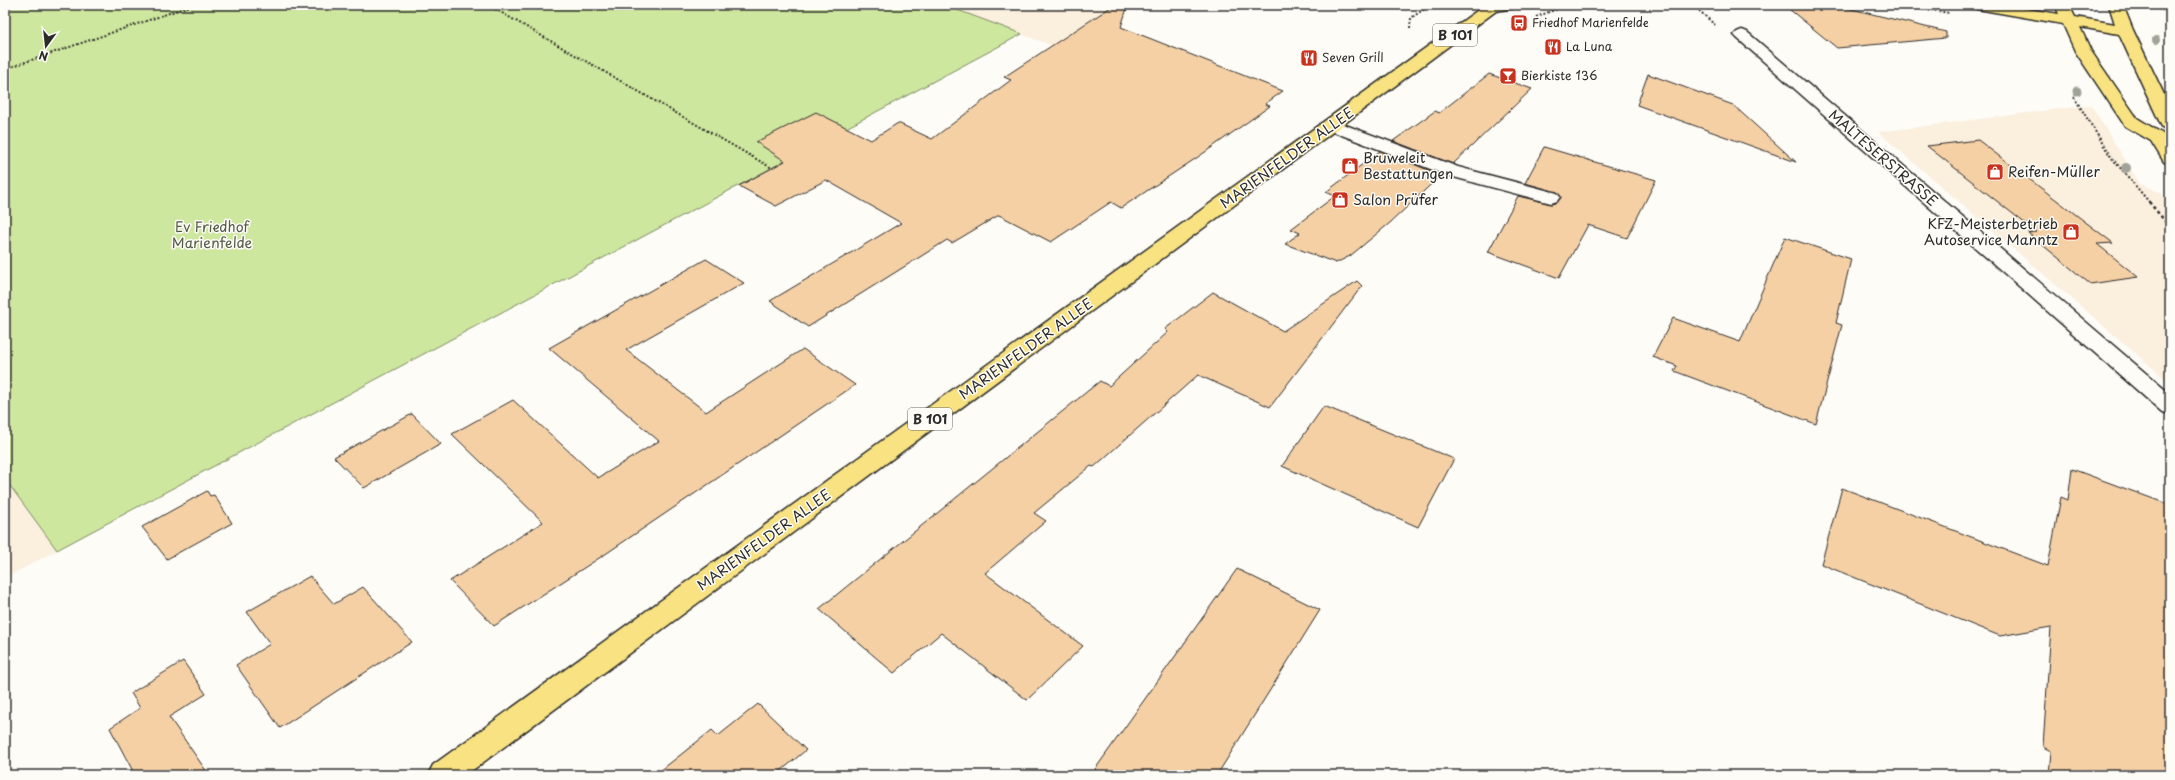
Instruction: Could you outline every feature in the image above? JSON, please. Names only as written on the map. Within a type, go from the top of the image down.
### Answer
[{"type":"main road","points":[[1977,5],[2125,30]]},
{"type":"main road","points":[[2062,5],[2084,51],[2131,122],[2166,130]]},
{"type":"main road","points":[[2116,5],[2166,130],[2170,158]]},
{"type":"main road","name":"MARIENFELDER ALLEE","points":[[443,775],[1332,125],[1498,6]]},
{"type":"street","name":"MALTESERSTRASSE","points":[[1742,35],[2170,406]]},
{"type":"street","points":[[1332,125],[1452,171],[1551,197]]},
{"type":"path","points":[[5,69],[193,5]]},
{"type":"path","points":[[488,5],[772,168]]},
{"type":"path","points":[[2158,6],[2170,8]]},
{"type":"path","points":[[2150,7],[2170,12]]},
{"type":"shaded area","points":[[944,5],[1136,5],[1064,50]]},
{"type":"shaded area","points":[[2091,105],[2140,184],[2161,193],[2170,206],[2170,383],[1878,132]]},
{"type":"shaded area","points":[[5,479],[57,550],[5,578]]},
{"type":"green space","name":"Ev Friedhof Marienfelde","points":[[5,5],[944,5],[1022,34],[57,550],[5,479]]},
{"type":"building","points":[[1114,5],[1128,5],[1121,27],[1283,91],[1265,104],[1270,106],[1201,155],[1121,208],[1111,202],[1051,242],[999,215],[952,243],[947,240],[808,327],[770,301],[901,223],[826,180],[776,206],[739,186],[785,161],[756,142],[816,112],[871,140],[898,123],[932,139],[1011,80],[1004,77]]},
{"type":"building","points":[[1784,5],[1835,5],[1946,32],[1946,38],[1837,48]]},
{"type":"building","points":[[1489,74],[1532,89],[1453,164],[1393,141],[1435,111],[1439,113]]},
{"type":"building","points":[[1648,74],[1733,105],[1796,162],[1637,105]]},
{"type":"building","points":[[1978,140],[2113,243],[2097,244],[2138,277],[2090,284],[2028,233],[2036,232],[1927,146]]},
{"type":"building","points":[[1544,147],[1656,180],[1627,238],[1588,225],[1559,278],[1488,252],[1518,196],[1551,204],[1557,202],[1561,198],[1557,192],[1525,183]]},
{"type":"building","points":[[1380,151],[1441,175],[1391,222],[1350,256],[1336,263],[1285,244],[1300,233],[1291,229],[1335,196],[1326,192]]},
{"type":"building","points":[[1785,237],[1851,259],[1836,323],[1842,325],[1816,424],[1674,371],[1677,366],[1653,357],[1673,318],[1740,342]]},
{"type":"building","points":[[706,259],[744,283],[626,350],[706,412],[803,349],[855,385],[607,553],[494,626],[450,581],[543,522],[452,434],[513,400],[598,478],[659,441],[549,348]]},
{"type":"building","points":[[1357,281],[1362,286],[1270,407],[1198,375],[1094,467],[1091,466],[1034,513],[1046,521],[985,573],[1083,646],[1027,700],[941,633],[894,673],[819,609],[1100,381],[1109,386],[1168,332],[1165,329],[1213,292],[1283,331]]},
{"type":"building","points":[[1324,406],[1454,459],[1418,527],[1282,466]]},
{"type":"building","points":[[412,414],[441,444],[364,488],[334,457]]},
{"type":"building","points":[[2072,469],[2170,505],[2170,775],[2049,775],[2051,751],[2043,747],[2051,627],[2000,636],[1821,564],[1842,488],[2048,566],[2061,497],[2068,500]]},
{"type":"building","points":[[207,491],[210,496],[214,495],[232,523],[167,559],[142,527]]},
{"type":"building","points":[[1237,569],[1320,610],[1217,775],[1091,775]]},
{"type":"building","points":[[310,576],[334,604],[363,587],[412,642],[280,728],[236,665],[270,644],[247,612]]},
{"type":"building","points":[[183,661],[206,694],[169,717],[209,775],[135,775],[110,728],[140,708],[131,693]]},
{"type":"building","points":[[758,704],[806,750],[776,775],[655,775],[712,730],[718,736]]},
{"type":"place","name":"Friedhof Marienfelde","points":[[1519,23]]},
{"type":"place","name":"La Luna","points":[[1553,47]]},
{"type":"place","name":"Seven Grill","points":[[1309,58]]},
{"type":"place","name":"Bierkiste 136","points":[[1508,76]]},
{"type":"place","name":"Bruweleit Bestattungen","points":[[1350,166]]},
{"type":"place","name":"Reifen-Müller","points":[[1995,172]]},
{"type":"place","name":"Salon Prüfer","points":[[1340,200]]},
{"type":"place","name":"KFZ-Meisterbetrieb Autoservice Manntz","points":[[2071,232]]}]
